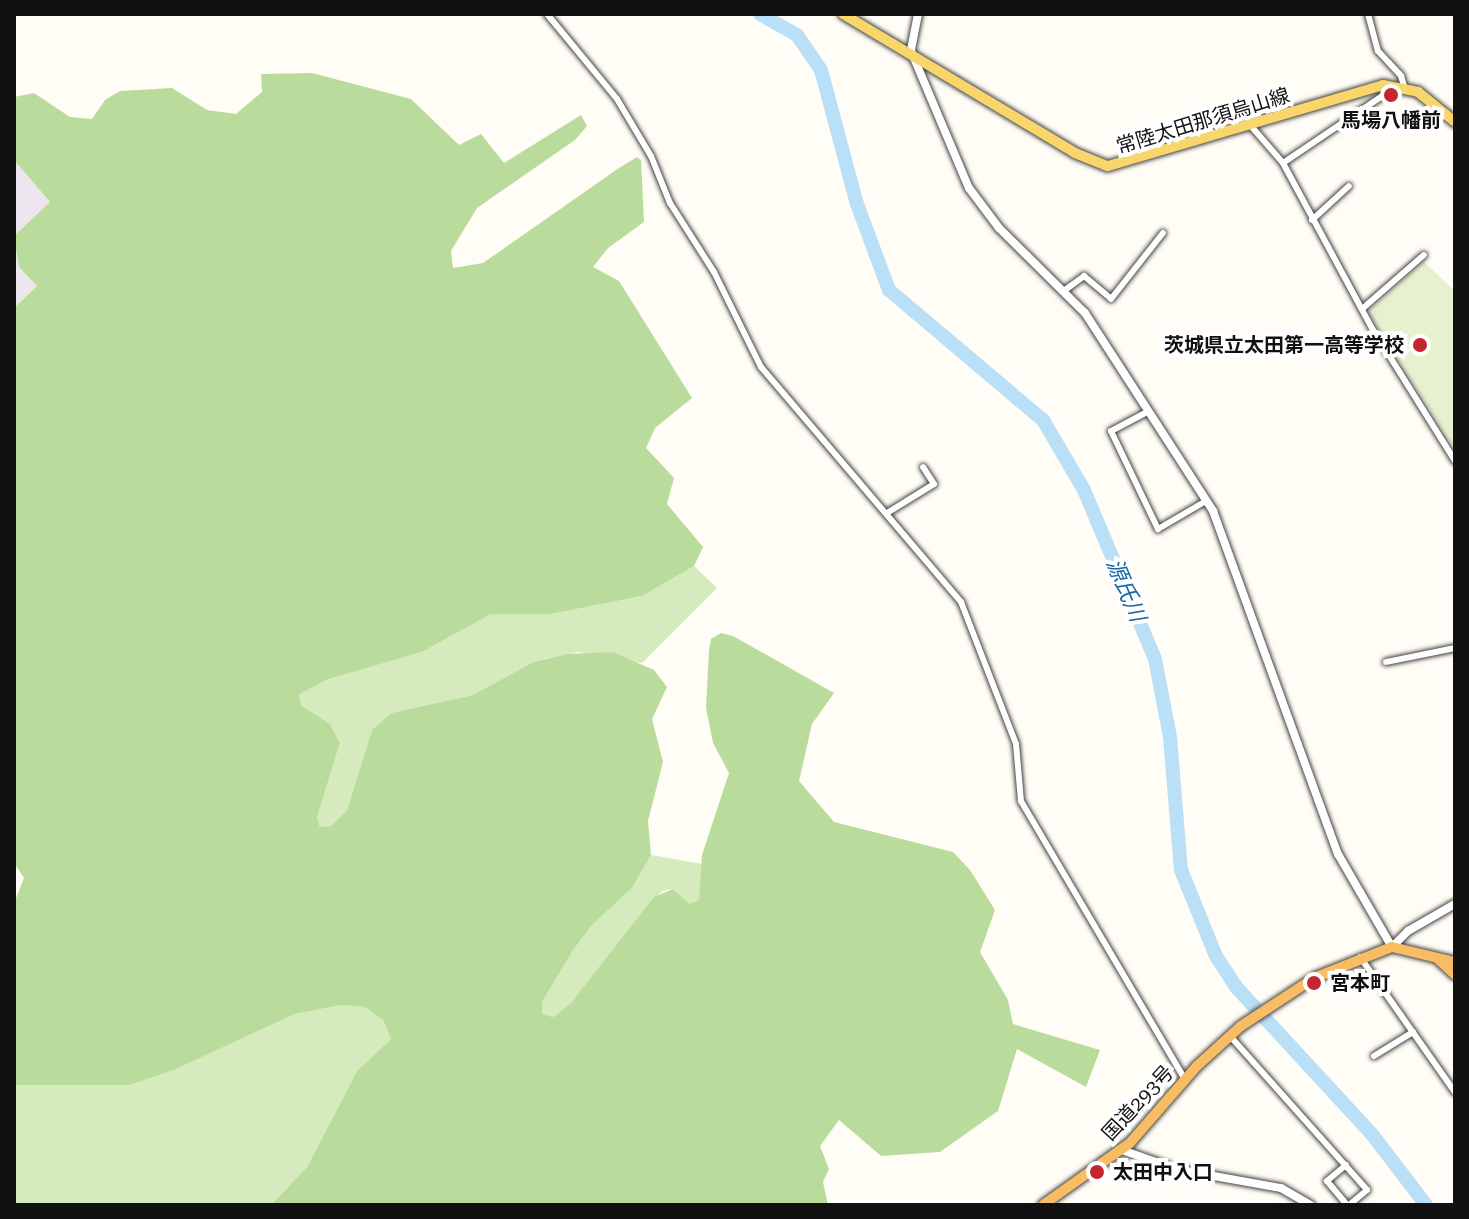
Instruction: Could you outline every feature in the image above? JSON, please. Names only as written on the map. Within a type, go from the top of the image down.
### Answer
[{"type":"highway","points":[[1360,956],[1392,947],[1434,956],[1454,968]]},
{"type":"highway","name":"国道293号","points":[[1043,1205],[1122,1150],[1185,1079],[1253,1017],[1360,956]]},
{"type":"main road","name":"常陸太田那須烏山線","points":[[843,14],[1075,153],[1108,166],[1251,126],[1363,90],[1401,86]]},
{"type":"main road","points":[[1401,86],[1455,122]]},
{"type":"street","points":[[547,14],[617,99],[761,367],[961,602],[1016,744],[1021,801],[1185,1079]]},
{"type":"street","points":[[918,14],[910,47],[969,188],[999,228],[1065,290],[1149,411],[1206,501],[1232,553],[1338,854],[1392,947],[1408,931],[1455,904]]},
{"type":"street","points":[[1283,163],[1401,86],[1401,76],[1378,51],[1368,14]]},
{"type":"street","points":[[1251,126],[1283,163],[1362,309],[1455,461]]},
{"type":"street","points":[[1312,220],[1349,186]]},
{"type":"street","points":[[1065,290],[1084,276],[1111,299],[1163,233]]},
{"type":"street","points":[[1362,309],[1424,255]]},
{"type":"street","points":[[1149,411],[1111,431],[1158,529],[1206,501]]},
{"type":"street","points":[[887,513],[934,484],[923,467]]},
{"type":"street","points":[[1386,662],[1455,648]]},
{"type":"street","points":[[1360,956],[1455,1092]]},
{"type":"street","points":[[1374,1056],[1413,1032]]},
{"type":"street","points":[[1230,1036],[1346,1165],[1367,1190],[1348,1205],[1327,1181],[1346,1165]]},
{"type":"street","points":[[1122,1150],[1175,1169],[1281,1188],[1311,1205]]},
{"type":"shaded area","points":[[14,160],[50,202],[19,267],[37,286],[14,308]]},
{"type":"green space","points":[[312,73],[411,99],[459,145],[481,134],[504,163],[581,115],[587,126],[575,140],[477,208],[451,251],[453,268],[483,263],[619,168],[637,157],[641,160],[644,222],[608,248],[593,267],[619,281],[692,398],[655,428],[646,448],[674,478],[667,504],[703,547],[694,566],[642,596],[551,614],[491,614],[422,652],[329,679],[299,694],[301,705],[330,724],[340,743],[317,817],[320,827],[331,826],[347,810],[372,730],[391,713],[473,695],[534,662],[567,654],[613,652],[654,670],[667,687],[652,719],[663,762],[648,821],[651,855],[632,888],[591,926],[572,952],[542,1002],[542,1014],[553,1017],[571,1003],[654,897],[673,889],[689,904],[699,900],[702,855],[729,773],[713,743],[706,708],[709,650],[711,639],[721,633],[733,636],[834,693],[812,724],[799,781],[834,822],[953,852],[970,870],[995,910],[980,952],[1008,1000],[1013,1024],[1100,1050],[1086,1087],[1017,1049],[998,1111],[940,1152],[881,1156],[839,1120],[820,1146],[829,1169],[823,1182],[828,1205],[271,1205],[307,1167],[357,1071],[391,1039],[383,1020],[365,1007],[341,1005],[295,1014],[174,1070],[130,1085],[14,1085],[14,903],[24,878],[14,863],[14,308],[37,286],[19,267],[14,236],[50,202],[14,160],[14,97],[34,93],[70,117],[92,119],[105,100],[120,91],[172,88],[207,110],[236,114],[262,92],[261,74]]},
{"type":"green space","name":"茨城県立太田第一高等学校","points":[[1424,262],[1455,291],[1455,449],[1368,311]]},
{"type":"green space","points":[[694,566],[717,588],[642,663],[579,652],[544,659],[473,695],[391,713],[372,730],[347,810],[331,826],[320,827],[317,817],[340,743],[330,724],[301,705],[298,694],[329,679],[422,652],[491,614],[551,614],[642,596]]},
{"type":"green space","points":[[651,855],[702,864],[699,900],[689,905],[673,889],[662,891],[571,1003],[553,1017],[542,1014],[542,1002],[572,952],[591,926],[632,888]]},
{"type":"green space","points":[[341,1005],[365,1007],[383,1020],[391,1039],[357,1071],[307,1167],[271,1205],[14,1205],[14,1085],[130,1085],[174,1070],[295,1014]]},
{"type":"waterway","name":"源氏川","points":[[760,14],[797,35],[821,70],[857,204],[889,290],[1043,420],[1084,490],[1155,659],[1170,737],[1181,870],[1216,956],[1237,988],[1371,1133],[1426,1205]]},
{"type":"place","name":"馬場八幡前","points":[[1391,95]]},
{"type":"place","name":"茨城県立太田第一高等学校","points":[[1420,345]]},
{"type":"place","name":"宮本町","points":[[1314,983]]},
{"type":"place","name":"太田中入口","points":[[1097,1172]]}]
